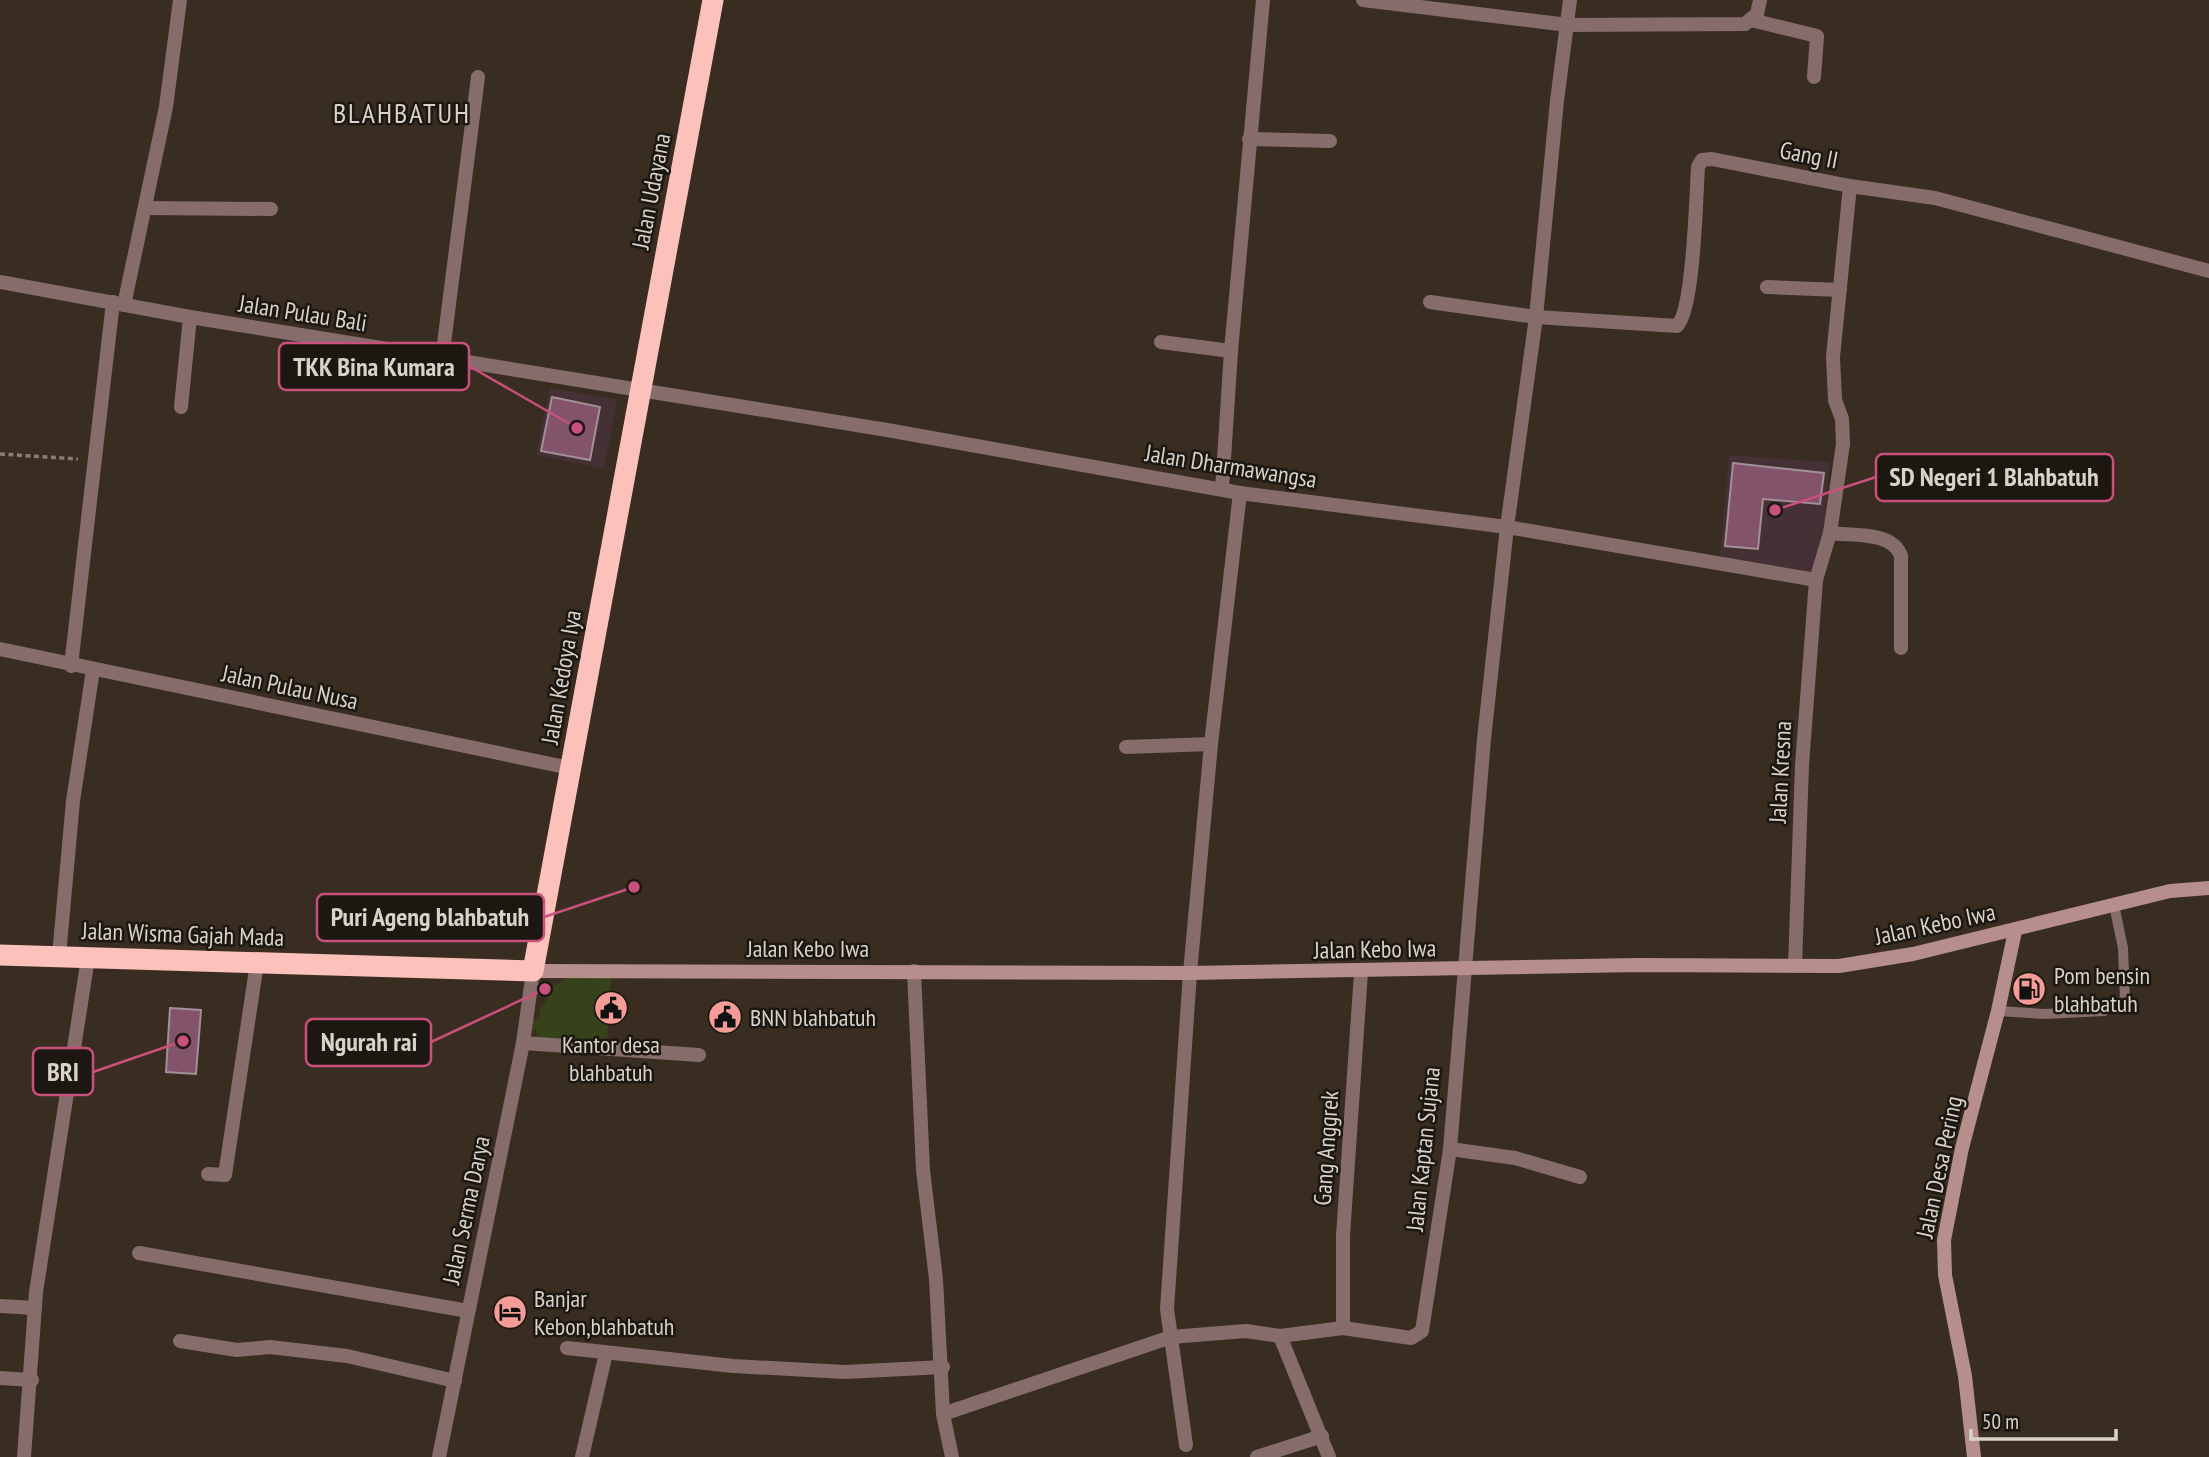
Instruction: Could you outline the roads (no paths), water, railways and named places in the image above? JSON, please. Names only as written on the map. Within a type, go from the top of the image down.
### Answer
[{"type":"highway","name":"Jalan Udayana","points":[[640,391],[713,0]]},
{"type":"highway","name":"Jalan Kedoya Iya","points":[[533,971],[640,391]]},
{"type":"highway","name":"Jalan Wisma Gajah Mada","points":[[0,955],[533,971]]},
{"type":"main road","name":"Jalan Kebo Iwa","points":[[533,971],[1190,973],[1462,971],[1638,965],[1839,966],[1913,954],[2170,891],[2209,888]]},
{"type":"main road","name":"Jalan Desa Pering","points":[[1974,1457],[1965,1376],[1944,1275],[1944,1240],[1962,1149],[1998,1011],[2015,930]]},
{"type":"street","points":[[71,666],[93,460],[119,303],[145,208],[166,107],[180,0]]},
{"type":"street","points":[[1222,489],[1231,351],[1263,0]]},
{"type":"street","points":[[1363,0],[1568,25],[1745,24],[1757,14],[1760,0]]},
{"type":"street","name":"Jalan Kaptan Sujana","points":[[1343,1328],[1411,1338],[1422,1331],[1450,1149],[1462,971],[1507,527],[1536,317],[1557,101],[1570,0]]},
{"type":"street","points":[[1751,20],[1817,36],[1814,77]]},
{"type":"street","points":[[442,359],[478,76]]},
{"type":"street","points":[[1250,139],[1330,141]]},
{"type":"street","name":"Gang II","points":[[1536,317],[1673,327],[1680,323],[1684,318],[1687,295],[1698,167],[1702,160],[1712,159],[1850,186],[1935,198],[2209,271]]},
{"type":"street","name":"Jalan Kresna","points":[[1795,966],[1802,765],[1816,580],[1830,533],[1843,444],[1842,419],[1835,400],[1833,357],[1850,186]]},
{"type":"street","points":[[145,208],[271,209]]},
{"type":"street","name":"Jalan Pulau Bali","points":[[0,282],[190,317],[640,391]]},
{"type":"street","points":[[1767,287],[1840,290]]},
{"type":"street","points":[[1430,302],[1536,317]]},
{"type":"street","points":[[181,407],[190,317]]},
{"type":"street","points":[[1161,342],[1231,351]]},
{"type":"street","name":"Jalan Dharmawangsa","points":[[640,391],[887,430],[1240,493],[1507,527],[1816,580]]},
{"type":"street","points":[[1186,1445],[1170,1329],[1190,973],[1211,744],[1240,493]]},
{"type":"street","points":[[1830,533],[1888,540],[1897,545],[1901,556],[1901,648]]},
{"type":"street","name":"Jalan Pulau Nusa","points":[[0,649],[71,666],[570,768]]},
{"type":"street","points":[[59,956],[73,801],[93,670]]},
{"type":"street","points":[[1126,747],[1211,744]]},
{"type":"street","points":[[24,1457],[32,1380],[35,1308],[88,958]]},
{"type":"street","points":[[208,1174],[225,1175],[257,963]]},
{"type":"street","name":"Jalan Serma Darya","points":[[439,1457],[523,1043],[533,971]]},
{"type":"street","points":[[914,971],[923,1170],[935,1266],[943,1367],[943,1414],[952,1457]]},
{"type":"street","name":"Gang Anggrek","points":[[1343,1328],[1342,1236],[1361,972]]},
{"type":"street","points":[[523,1043],[699,1055]]},
{"type":"street","points":[[1450,1149],[1515,1158],[1580,1177]]},
{"type":"street","points":[[139,1253],[468,1311]]},
{"type":"street","points":[[0,1306],[35,1308]]},
{"type":"street","points":[[943,1414],[1170,1329],[1246,1331],[1280,1336],[1343,1328]]},
{"type":"street","points":[[1280,1336],[1329,1457]]},
{"type":"street","points":[[180,1341],[237,1350],[270,1347],[347,1356],[455,1381]]},
{"type":"street","points":[[567,1348],[733,1366],[845,1372],[943,1367]]},
{"type":"street","points":[[582,1457],[606,1353]]},
{"type":"street","points":[[0,1378],[32,1380]]},
{"type":"street","points":[[1257,1457],[1322,1436]]},
{"type":"lane","points":[[1998,1011],[2045,1014],[2104,1011],[2124,1000],[2123,948],[2114,905]]},
{"type":"place","name":"TKK Bina Kumara","points":[[577,428]]},
{"type":"place","name":"SD Negeri 1 Blahbatuh","points":[[1775,510]]},
{"type":"place","name":"Puri Ageng blahbatuh","points":[[634,887]]},
{"type":"place","name":"Ngurah rai","points":[[545,989]]},
{"type":"place","name":"Pom bensin blahbatuh","points":[[2029,989]]},
{"type":"place","name":"Kantor desa blahbatuh","points":[[611,1008]]},
{"type":"place","name":"BNN blahbatuh","points":[[725,1017]]},
{"type":"place","name":"BRI","points":[[183,1041]]},
{"type":"place","name":"Banjar Kebon,blahbatuh","points":[[510,1312]]},
{"type":"district","name":"BLAHBATUH","points":[[402,112]]}]
